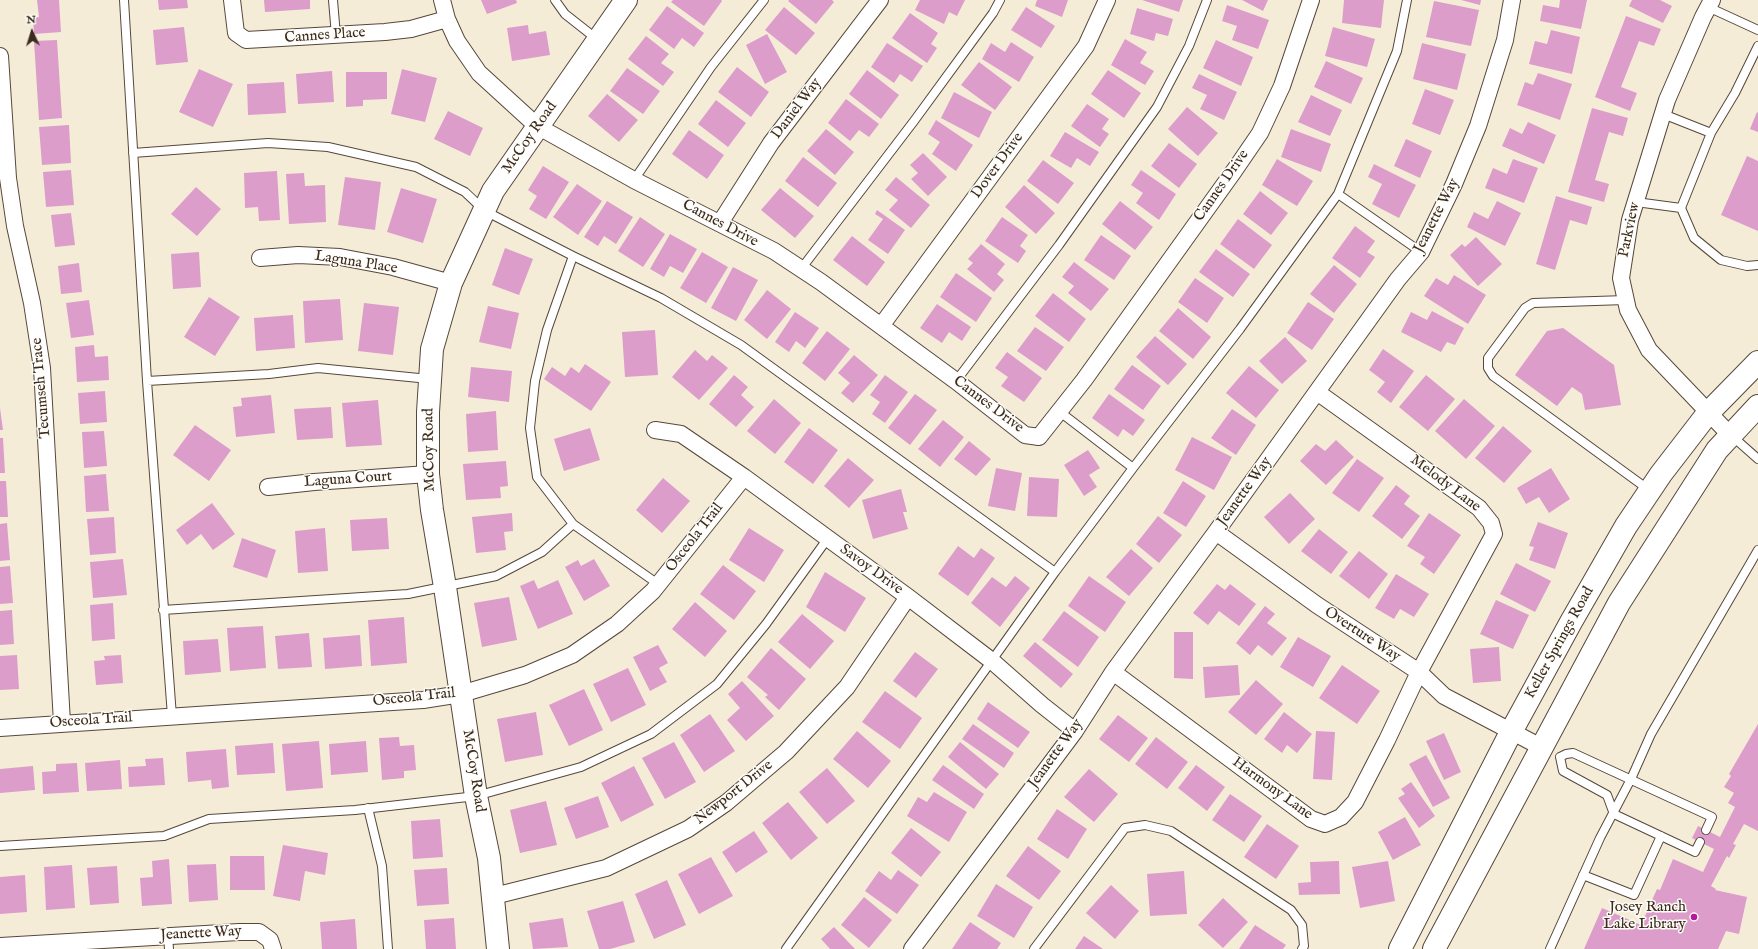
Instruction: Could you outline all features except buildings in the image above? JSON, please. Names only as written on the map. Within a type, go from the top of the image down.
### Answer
[{"type":"main road","name":"McCoy Road","points":[[498,949],[494,896],[489,858],[476,796],[432,510],[428,474],[428,412],[432,349],[451,283],[493,191],[626,0]]},
{"type":"main road","name":"Keller Springs Road","points":[[1400,949],[1511,732],[1626,526],[1708,413],[1758,362]]},
{"type":"main road","points":[[1434,949],[1550,752],[1618,603],[1717,450],[1758,406]]},
{"type":"street","name":"Cannes Place","points":[[232,0],[236,33],[246,40],[336,36],[411,29],[447,19]]},
{"type":"street","name":"Cannes Drive","points":[[442,0],[447,19],[457,40],[479,73],[537,126],[634,180],[774,252],[801,269],[881,326],[956,381],[1025,435],[1039,437],[1060,412],[1260,133],[1282,86],[1311,0]]},
{"type":"street","name":"Daniel Way","points":[[720,223],[771,143],[880,0]]},
{"type":"street","name":"Dover Drive","points":[[881,326],[1086,46],[1107,0]]},
{"type":"street","name":"Jeanette Way","points":[[912,949],[1074,730],[1113,672],[1318,392],[1398,279],[1421,252],[1454,184],[1478,126],[1505,40],[1512,0]]},
{"type":"street","name":"Parkview","points":[[1710,3],[1667,100],[1630,220],[1621,278],[1628,310],[1649,350],[1731,436]]},
{"type":"street","name":"Tecumseh Trace","points":[[0,56],[8,178],[15,226],[32,303],[42,368],[62,723]]},
{"type":"street","name":"Laguna Place","points":[[260,258],[298,255],[340,257],[393,267],[451,283]]},
{"type":"street","name":"Melody Lane","points":[[1318,392],[1479,508],[1491,523],[1494,534],[1419,672]]},
{"type":"street","name":"Savoy Drive","points":[[655,430],[681,434],[744,477],[908,597],[992,661],[1042,705],[1074,730]]},
{"type":"street","name":"Laguna Court","points":[[268,487],[314,482],[428,474]]},
{"type":"street","name":"Osceola Trail","points":[[0,728],[423,700],[461,694],[525,675],[572,655],[617,624],[658,584],[744,477]]},
{"type":"street","name":"Overture Way","points":[[1216,532],[1317,605],[1419,672],[1444,696],[1511,732]]},
{"type":"street","name":"Newport Drive","points":[[494,896],[606,868],[688,829],[726,803],[786,752],[847,687],[908,597]]},
{"type":"street","name":"Harmony Lane","points":[[1113,672],[1310,819],[1325,824],[1342,817],[1355,802],[1387,740],[1419,672]]},
{"type":"street","points":[[1511,732],[1550,752]]},
{"type":"street","name":"Jeanette Way","points":[[0,946],[169,942],[259,932],[270,940],[273,949]]},
{"type":"lane","points":[[124,0],[147,381],[172,716]]},
{"type":"lane","points":[[333,0],[336,36]]},
{"type":"lane","points":[[555,0],[565,14],[598,40]]},
{"type":"lane","points":[[634,180],[711,67],[764,0]]},
{"type":"lane","points":[[801,269],[914,121],[993,13],[1000,0]]},
{"type":"lane","points":[[956,381],[1059,245],[1156,107],[1189,46],[1207,0]]},
{"type":"lane","points":[[786,949],[1055,572],[1240,329],[1338,194],[1397,51],[1407,0]]},
{"type":"lane","points":[[1710,3],[1758,30]]},
{"type":"lane","points":[[1758,46],[1735,93],[1711,133],[1681,208],[1694,238],[1721,260],[1748,266],[1758,265]]},
{"type":"lane","points":[[1663,114],[1711,133]]},
{"type":"lane","points":[[133,153],[268,143],[328,147],[416,167],[465,192],[485,211],[573,256],[661,298],[741,345],[1055,572]]},
{"type":"lane","points":[[1338,194],[1421,252]]},
{"type":"lane","points":[[1636,202],[1681,208]]},
{"type":"lane","points":[[573,256],[547,330],[535,381],[530,428],[537,477],[573,524],[658,584]]},
{"type":"lane","points":[[1626,300],[1533,303],[1525,308],[1488,358],[1488,368],[1493,376],[1650,491]]},
{"type":"lane","points":[[147,381],[268,374],[318,368],[430,379]]},
{"type":"lane","points":[[1060,412],[1133,468]]},
{"type":"lane","points":[[1731,436],[1758,459]]},
{"type":"lane","points":[[163,610],[408,594],[445,587],[496,576],[542,552],[573,524]]},
{"type":"lane","points":[[0,846],[164,836],[209,819],[368,808],[476,796],[581,767],[651,734],[717,684],[766,624],[828,538]]},
{"type":"lane","points":[[1550,949],[1600,838],[1614,814],[1651,734],[1758,550]]},
{"type":"lane","points":[[1550,752],[1566,754],[1573,753],[1712,817],[1706,830]]},
{"type":"lane","points":[[1550,752],[1563,771],[1607,795],[1614,814],[1695,852],[1700,842]]},
{"type":"lane","points":[[368,808],[382,866],[388,949]]},
{"type":"lane","points":[[1034,949],[1125,828],[1145,825],[1171,831],[1292,910],[1302,925],[1304,946],[1302,949]]},
{"type":"lane","points":[[1584,875],[1634,895],[1661,836]]},
{"type":"place","name":"Josey Ranch Lake Library","points":[[1694,917]]}]
